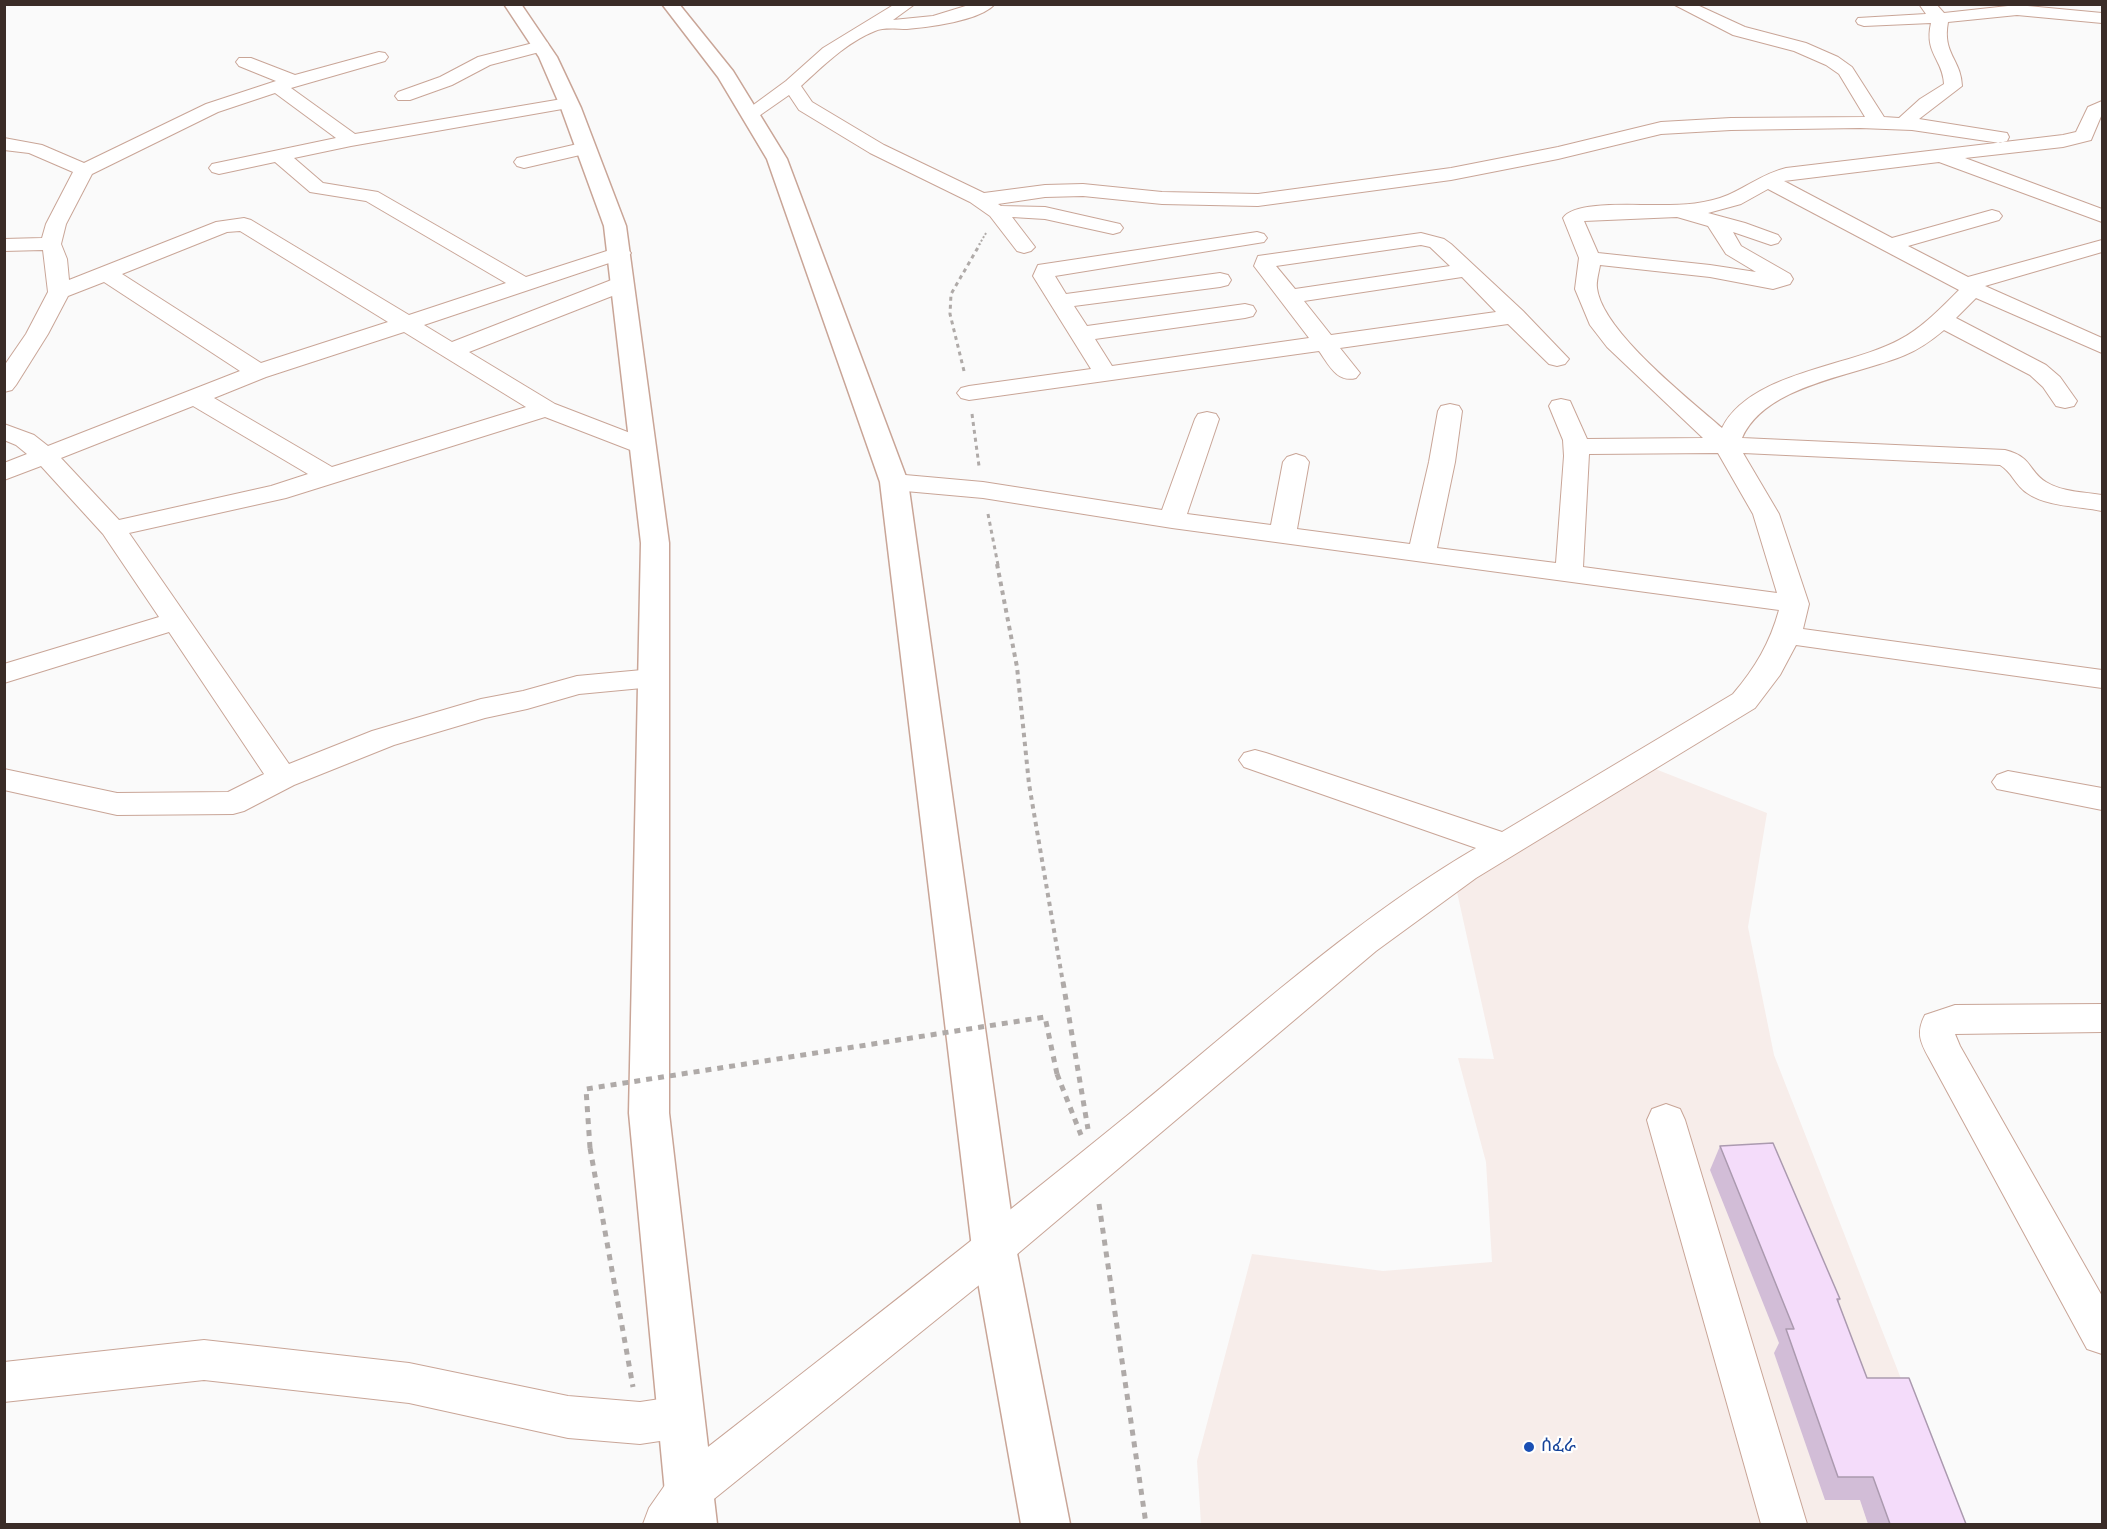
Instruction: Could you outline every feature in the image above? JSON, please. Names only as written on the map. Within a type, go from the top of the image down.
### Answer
[{"type":"highway","points":[[512,4],[541,46],[568,103],[615,226],[655,543],[649,1113],[660,1420],[682,1513]]},
{"type":"highway","points":[[670,4],[726,75],[777,159],[894,482],[994,1248],[1046,1524]]},
{"type":"street","points":[[750,114],[792,85],[829,52],[907,4]]},
{"type":"street","points":[[876,25],[929,23],[964,14],[987,4]]},
{"type":"street","points":[[1681,4],[1754,36],[1800,47],[1832,61],[1846,70],[1878,123]]},
{"type":"street","points":[[1715,4],[1725,25]]},
{"type":"street","points":[[1926,4],[1940,18]]},
{"type":"street","points":[[1864,21],[1940,18],[1998,7],[2103,18]]},
{"type":"street","points":[[1905,123],[1926,103],[1953,86],[1954,75],[1936,38],[1940,18]]},
{"type":"street","points":[[404,96],[446,81],[484,61],[541,46]]},
{"type":"street","points":[[4,385],[37,334],[59,292],[56,259],[51,244],[56,224],[84,170],[212,108],[379,57]]},
{"type":"street","points":[[245,62],[285,84],[351,140]]},
{"type":"street","points":[[792,85],[805,106],[877,149],[989,206],[1045,213],[1113,228]]},
{"type":"street","points":[[219,168],[351,140],[568,103]]},
{"type":"street","points":[[682,1513],[994,1248],[1364,942],[1464,870],[1744,701],[1765,675],[1791,619],[1766,514],[1726,445],[1654,381],[1601,325],[1586,289],[1590,258],[1573,218],[1713,206],[1740,199],[1768,181],[1786,174],[2052,142],[2084,136],[2094,111],[2103,106]]},
{"type":"street","points":[[989,206],[1045,191],[1083,190],[1162,198],[1258,200],[1451,174],[1558,153],[1661,128],[1731,124],[1905,123],[2052,142]]},
{"type":"street","points":[[8,145],[51,154],[84,170]]},
{"type":"street","points":[[524,162],[586,148]]},
{"type":"street","points":[[279,155],[317,188],[371,196],[524,285]]},
{"type":"street","points":[[1941,156],[2103,216]]},
{"type":"street","points":[[1768,181],[1969,287],[2103,346]]},
{"type":"street","points":[[989,206],[1024,247]]},
{"type":"street","points":[[1676,210],[1738,227],[1771,239]]},
{"type":"street","points":[[1889,244],[1992,216]]},
{"type":"street","points":[[1590,258],[1710,271],[1773,282],[1782,279],[1733,250],[1715,222]]},
{"type":"street","points":[[59,292],[223,226],[244,224],[546,409],[642,446]]},
{"type":"street","points":[[1106,374],[1044,276],[1046,270],[1257,238]]},
{"type":"street","points":[[1348,373],[1265,266],[1264,263],[1269,259],[1421,239],[1437,243],[1557,359]]},
{"type":"street","points":[[4,245],[51,244]]},
{"type":"street","points":[[1726,445],[1729,430],[1750,409],[1779,392],[1825,373],[1899,350],[1942,320],[1969,287],[2103,246]]},
{"type":"street","points":[[1194,247],[1261,330]]},
{"type":"street","points":[[4,472],[258,372],[620,253]]},
{"type":"street","points":[[1288,297],[1467,270]]},
{"type":"street","points":[[105,273],[258,372]]},
{"type":"street","points":[[1060,301],[1220,280]]},
{"type":"street","points":[[452,350],[622,284]]},
{"type":"street","points":[[1080,334],[1261,330],[1323,343],[1515,316]]},
{"type":"street","points":[[1942,320],[2038,370],[2052,382],[2065,401]]},
{"type":"street","points":[[969,393],[1106,374],[1261,330]]},
{"type":"street","points":[[194,396],[329,476]]},
{"type":"street","points":[[1561,406],[1576,447],[1569,573]]},
{"type":"street","points":[[113,529],[277,492],[546,409]]},
{"type":"street","points":[[1422,553],[1442,462],[1450,411]]},
{"type":"street","points":[[1172,520],[1207,419]]},
{"type":"street","points":[[4,431],[25,440],[45,456],[113,529],[283,778]]},
{"type":"street","points":[[1576,447],[1726,445],[2005,458],[2023,468],[2028,482],[2039,489],[2103,502]]},
{"type":"street","points":[[1282,535],[1296,462]]},
{"type":"street","points":[[894,482],[983,490],[1172,520],[1569,573],[1791,619],[2103,678]]},
{"type":"street","points":[[4,674],[175,621]]},
{"type":"street","points":[[4,779],[117,804],[233,803],[283,778],[383,738],[481,709],[527,700],[577,685],[653,678]]},
{"type":"street","points":[[1255,760],[1506,846]]},
{"type":"street","points":[[2008,782],[2103,799]]},
{"type":"street","points":[[2103,1018],[1955,1019],[1938,1025],[1937,1034],[1942,1048],[2103,1335]]},
{"type":"street","points":[[1666,1120],[1784,1524]]},
{"type":"street","points":[[4,1382],[204,1360],[409,1383],[568,1417],[660,1420]]},
{"type":"path","points":[[989,206],[951,294],[950,314],[969,393],[983,490],[1017,667],[1029,784],[1094,1166],[1146,1524]]},
{"type":"path","points":[[660,1420],[590,1149],[586,1089],[1045,1017],[1057,1074],[1094,1166]]},
{"type":"shaded area","points":[[1635,761],[1767,813],[1748,927],[1774,1055],[1958,1524],[1201,1524],[1197,1461],[1252,1254],[1383,1271],[1492,1262],[1486,1162],[1458,1058],[1494,1059],[1455,883]]},
{"type":"building","points":[[1773,1143],[1840,1299],[1837,1299],[1867,1378],[1909,1378],[1966,1524],[1890,1524],[1873,1477],[1838,1477],[1786,1329],[1794,1329],[1720,1146]]},
{"type":"place","name":"ሰፈራ","points":[[1529,1447]]}]
